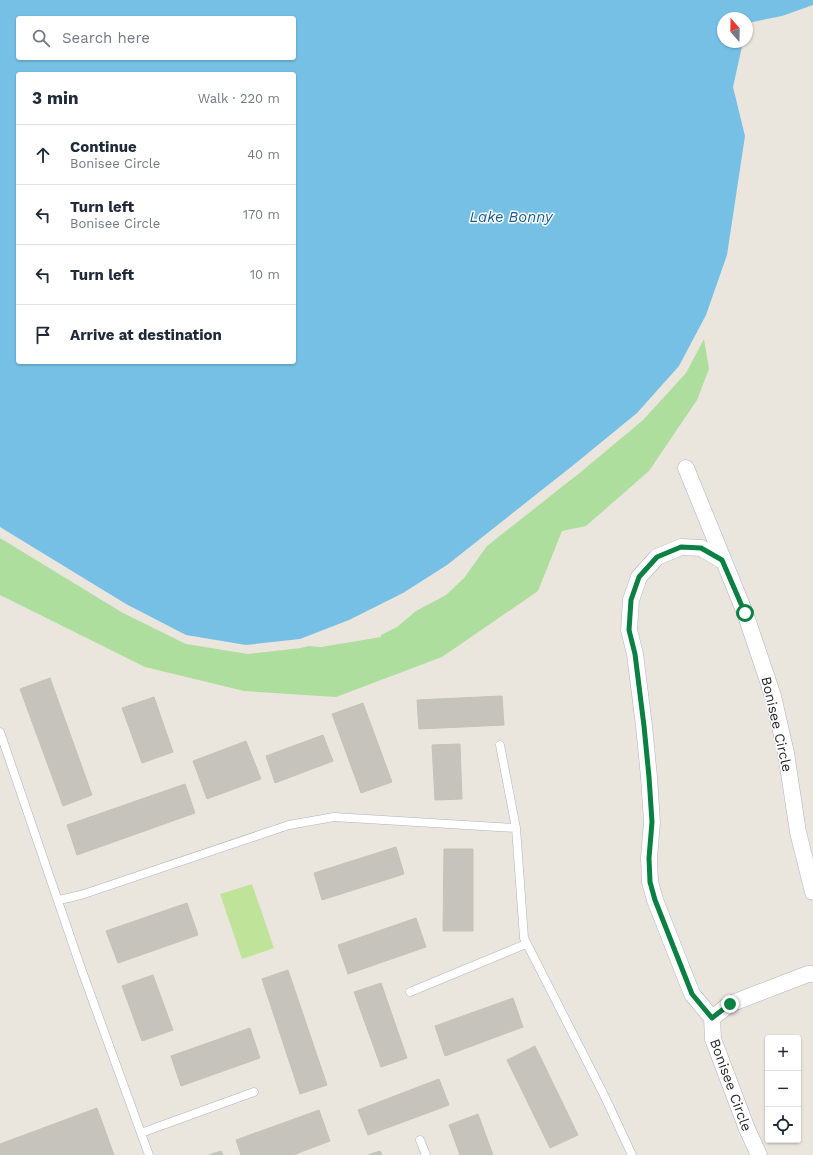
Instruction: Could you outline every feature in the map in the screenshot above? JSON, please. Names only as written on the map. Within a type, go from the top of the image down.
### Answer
[{"type":"street","name":"Bonisee Circle","points":[[686,468],[722,560],[745,613],[773,696],[786,753],[798,832],[813,892]]},
{"type":"street","points":[[722,560],[701,548],[681,547],[657,557],[639,577],[631,600],[629,630],[635,654],[649,777],[652,822],[649,858],[650,882],[655,900],[692,994],[712,1018],[730,1004],[808,974],[813,974]]},
{"type":"street","name":"Bonisee Circle","points":[[712,1018],[712,1039],[747,1129],[759,1155]]},
{"type":"lane","points":[[0,732],[59,900],[82,971],[149,1155]]},
{"type":"lane","points":[[500,745],[516,828],[524,938],[604,1095],[632,1155]]},
{"type":"lane","points":[[59,900],[82,895],[289,825],[334,817],[516,828]]},
{"type":"lane","points":[[410,992],[526,944]]},
{"type":"lane","points":[[141,1133],[254,1092]]},
{"type":"lane","points":[[420,1140],[426,1155]]},
{"type":"green space","points":[[704,339],[709,369],[697,400],[649,471],[586,526],[562,531],[538,591],[442,657],[336,697],[244,691],[145,667],[0,595],[0,538],[123,613],[186,644],[248,654],[308,646],[321,647],[381,637],[381,635],[397,627],[416,611],[446,595],[464,578],[487,546],[582,471],[643,420],[686,373]]},
{"type":"green space","points":[[252,884],[274,948],[242,959],[220,894]]},
{"type":"water","name":"Lake Bonny","points":[[0,0],[813,0],[813,5],[782,16],[753,22],[753,12],[717,12],[717,48],[742,48],[733,87],[745,136],[727,255],[706,315],[679,366],[637,413],[447,565],[403,593],[349,620],[300,639],[246,645],[186,635],[126,604],[0,527]]},
{"type":"building","points":[[50,678],[92,795],[63,806],[20,689]]},
{"type":"building","points":[[502,696],[504,725],[419,729],[417,700]]},
{"type":"building","points":[[154,697],[173,752],[142,763],[122,708]]},
{"type":"building","points":[[363,703],[392,782],[361,793],[332,714]]},
{"type":"building","points":[[323,735],[333,761],[275,783],[266,756]]},
{"type":"building","points":[[246,741],[261,779],[207,799],[193,761]]},
{"type":"building","points":[[460,744],[462,799],[435,800],[432,745]]},
{"type":"building","points":[[185,784],[195,813],[77,855],[67,825]]},
{"type":"building","points":[[396,847],[404,874],[322,900],[314,873]]},
{"type":"building","points":[[444,849],[473,849],[473,931],[443,931]]},
{"type":"building","points":[[187,903],[198,935],[118,963],[106,931]]},
{"type":"building","points":[[416,918],[426,947],[348,974],[338,945]]},
{"type":"building","points":[[288,970],[327,1085],[300,1094],[262,979]]},
{"type":"building","points":[[153,975],[173,1030],[142,1041],[122,986]]},
{"type":"building","points":[[381,983],[407,1058],[381,1067],[354,992]]},
{"type":"building","points":[[513,998],[523,1027],[445,1056],[435,1026]]},
{"type":"building","points":[[250,1028],[260,1058],[181,1086],[171,1056]]},
{"type":"building","points":[[535,1046],[578,1135],[550,1148],[507,1060]]},
{"type":"building","points":[[439,1079],[449,1105],[368,1135],[358,1110]]},
{"type":"building","points":[[97,1108],[114,1155],[0,1155],[0,1144]]},
{"type":"building","points":[[319,1110],[330,1141],[293,1155],[241,1155],[236,1140]]},
{"type":"building","points":[[478,1114],[493,1155],[460,1155],[449,1125]]},
{"type":"building","points":[[221,1151],[223,1155],[209,1155]]},
{"type":"building","points":[[380,1151],[382,1155],[368,1155]]},
{"type":"route","points":[[730,1004],[712,1018],[692,994],[655,900],[650,882],[649,858],[652,822],[649,777],[635,654],[629,630],[631,600],[639,577],[657,557],[681,547],[701,548],[722,560],[745,613]]}]
